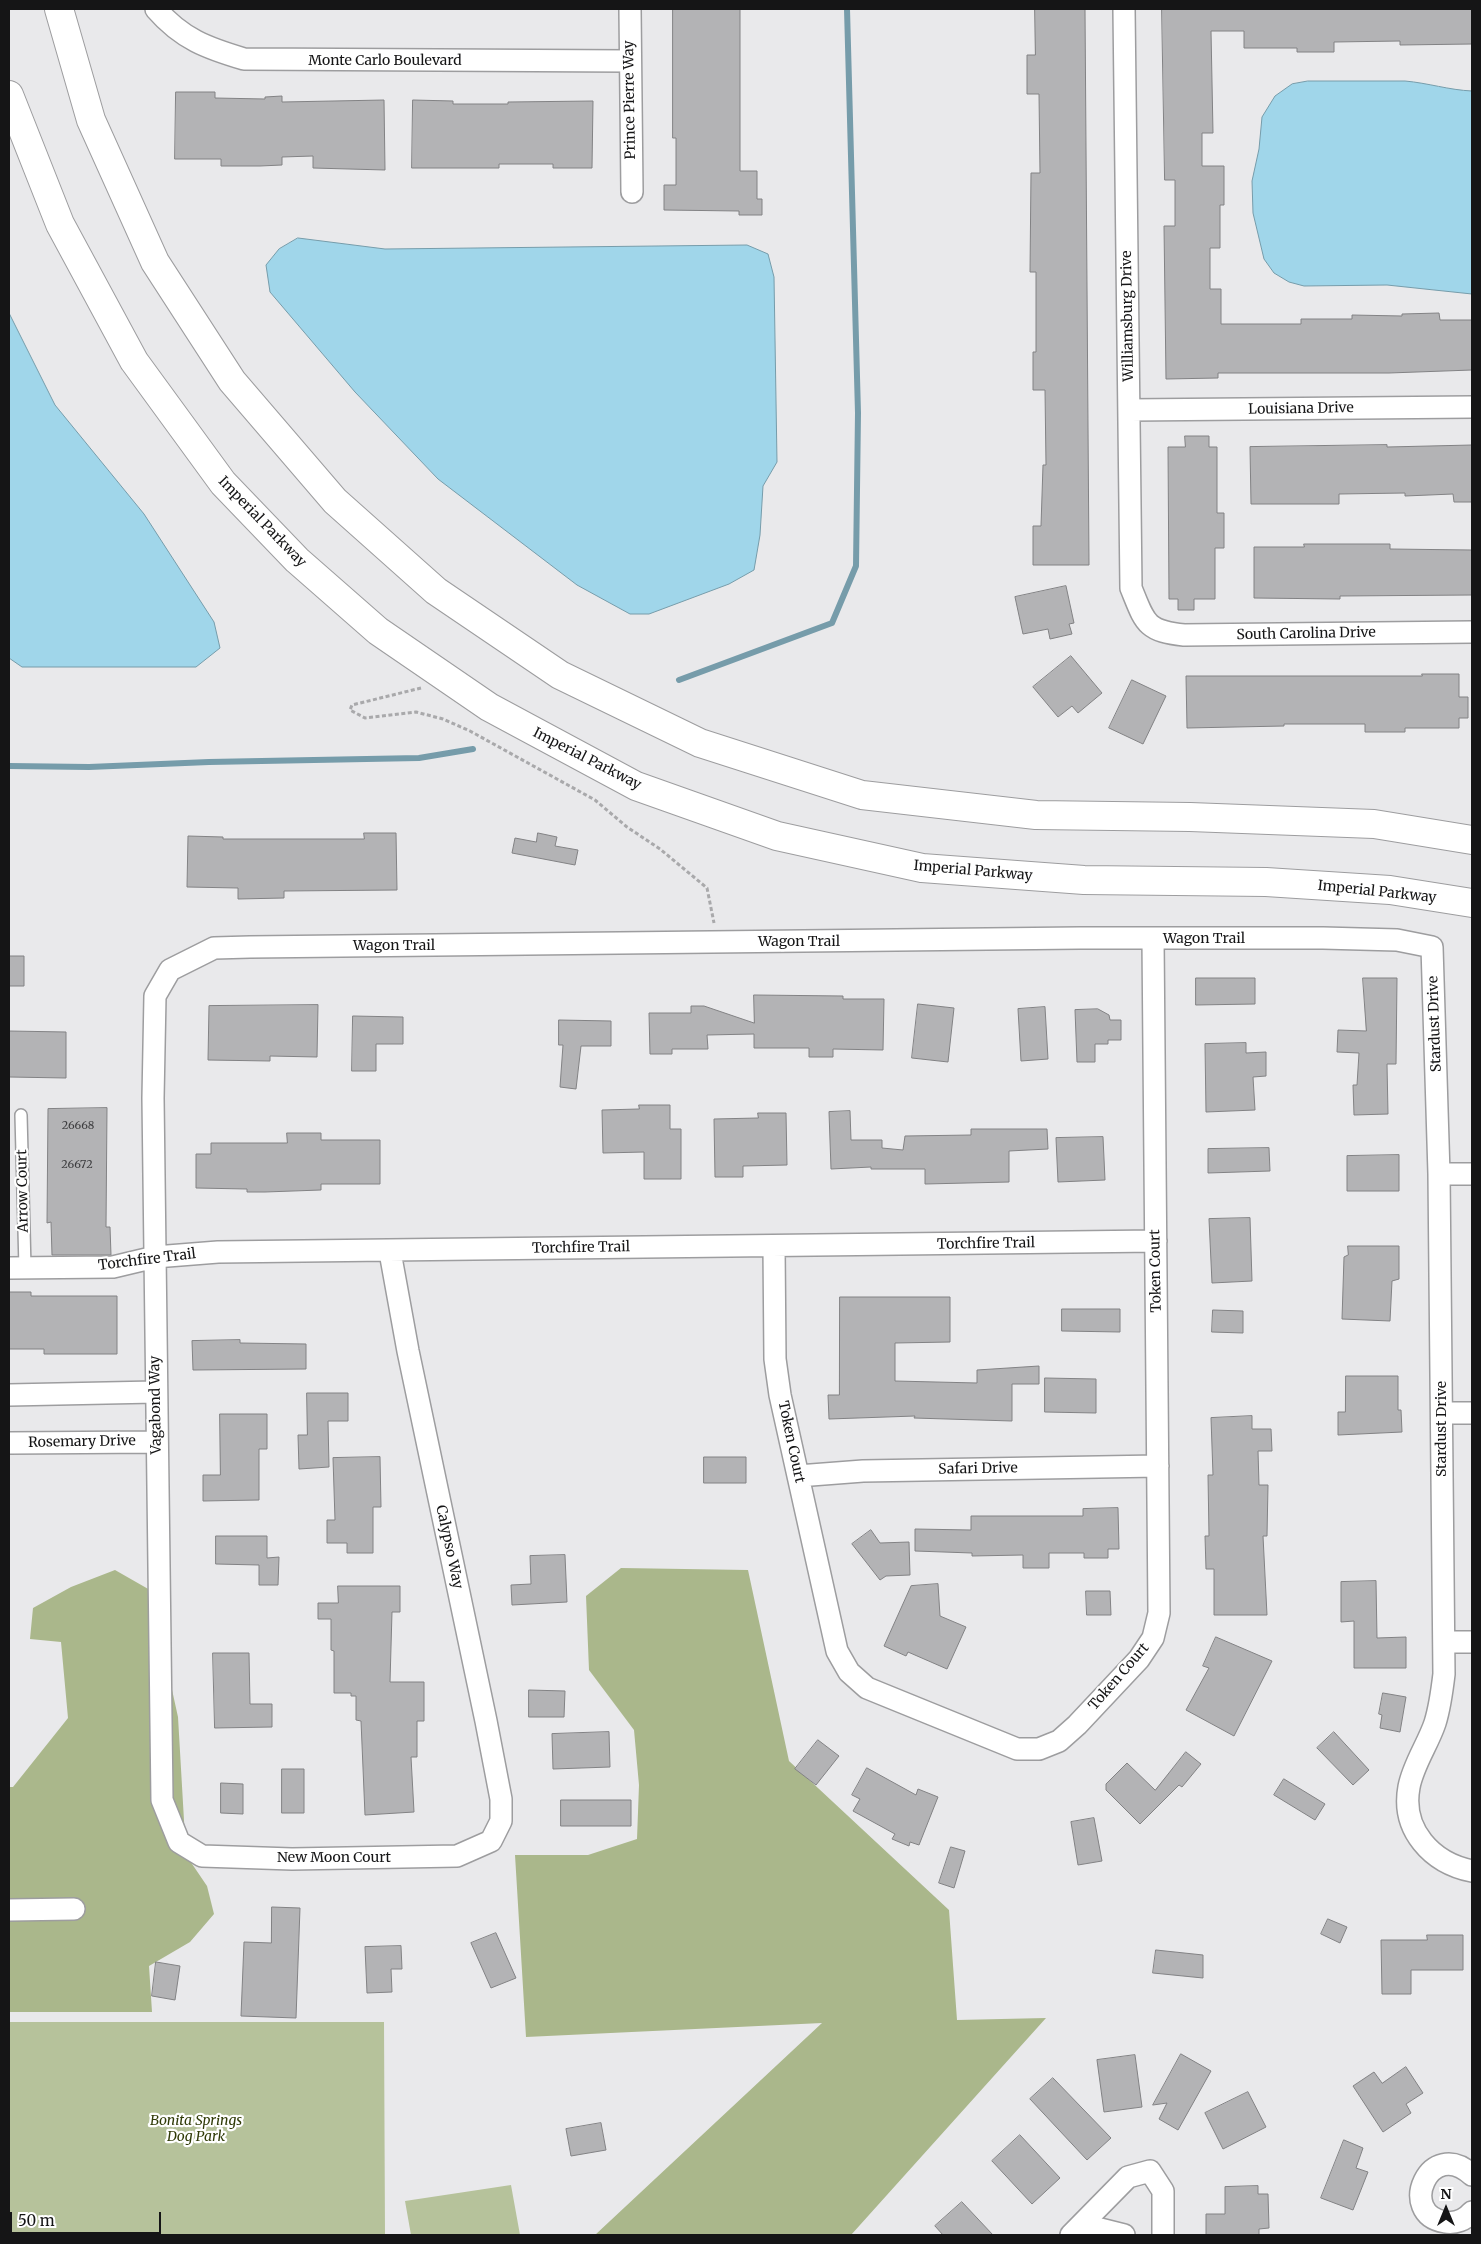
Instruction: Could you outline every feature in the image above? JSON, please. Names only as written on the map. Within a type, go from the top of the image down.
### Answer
[{"type":"main road","points":[[58,9],[91,120],[155,262],[232,382],[335,501],[436,591],[560,675],[700,743],[862,795],[1036,815],[1374,824],[1472,840]]},
{"type":"main road","name":"Imperial Parkway","points":[[9,95],[60,224],[134,361],[223,483],[297,560],[378,631],[489,707],[636,786],[777,836],[922,868],[1084,880],[1294,884],[1390,890],[1472,903]]},
{"type":"street","name":"Monte Carlo Boulevard","points":[[156,9],[167,22],[188,38],[206,47],[244,59],[630,61]]},
{"type":"street","name":"Prince Pierre Way","points":[[630,9],[632,192]]},
{"type":"street","name":"Williamsburg Drive","points":[[1124,9],[1131,588],[1144,621]]},
{"type":"street","name":"Louisiana Drive","points":[[1130,410],[1472,407]]},
{"type":"street","name":"South Carolina Drive","points":[[1144,621],[1162,633],[1184,635],[1472,632]]},
{"type":"street","name":"Wagon Trail","points":[[170,970],[214,948],[1153,939],[1397,940],[1432,947]]},
{"type":"street","name":"Token Court","points":[[774,1247],[775,1359],[780,1395],[837,1651],[848,1672],[867,1688],[965,1730],[1017,1749],[1039,1749],[1059,1741],[1139,1659],[1152,1638],[1159,1614],[1153,939]]},
{"type":"street","name":"Stardust Drive","points":[[1432,947],[1439,1174],[1445,1642],[1441,1698],[1435,1722],[1409,1786],[1408,1812],[1417,1835],[1433,1855],[1455,1868],[1472,1871]]},
{"type":"street","name":"Vagabond Way","points":[[170,970],[155,996],[153,1098],[155,1392],[162,1800],[179,1842]]},
{"type":"street","points":[[1439,1174],[1472,1174]]},
{"type":"street","name":"Torchfire Trail","points":[[17,1268],[113,1267],[155,1257],[218,1252],[390,1252],[1156,1241]]},
{"type":"street","name":"Calypso Way","points":[[390,1252],[410,1360],[501,1799],[501,1821],[491,1841]]},
{"type":"street","points":[[9,1395],[155,1392]]},
{"type":"street","points":[[1442,1413],[1472,1413]]},
{"type":"street","name":"Rosemary Drive","points":[[9,1443],[156,1442]]},
{"type":"street","name":"Safari Drive","points":[[798,1476],[863,1471],[1158,1466]]},
{"type":"street","points":[[1445,1642],[1472,1642]]},
{"type":"street","name":"New Moon Court","points":[[179,1842],[202,1856],[292,1859],[457,1856],[491,1841]]},
{"type":"street","points":[[9,1910],[74,1909]]},
{"type":"street","points":[[1472,2175],[1457,2165],[1448,2165],[1434,2170],[1423,2180],[1421,2200],[1425,2209],[1450,2229],[1472,2212]]},
{"type":"street","points":[[1072,2235],[1128,2177],[1150,2171],[1163,2191],[1163,2235]]},
{"type":"street","points":[[1072,2235],[1096,2228],[1124,2235]]},
{"type":"lane","name":"Arrow Court","points":[[17,1268],[21,1115]]},
{"type":"path","points":[[423,688],[352,705],[350,710],[365,718],[416,712],[443,719],[470,731],[595,800],[627,827],[660,849],[707,888],[719,943]]},
{"type":"green space","points":[[621,1568],[748,1570],[789,1761],[949,1910],[957,2020],[1046,2018],[851,2235],[595,2235],[822,2023],[526,2037],[515,1855],[588,1855],[637,1839],[639,1785],[634,1730],[589,1670],[586,1596]]},
{"type":"green space","points":[[115,1570],[150,1590],[178,1717],[186,1855],[207,1886],[214,1914],[190,1942],[149,1966],[152,2012],[9,2012],[9,1787],[13,1787],[68,1718],[61,1642],[30,1639],[33,1608],[71,1587]]},
{"type":"green space","name":"Bonita Springs Dog Park","points":[[9,2022],[384,2022],[385,2235],[9,2235]]},
{"type":"green space","points":[[511,2185],[520,2235],[411,2235],[405,2201]]},
{"type":"water","points":[[1308,81],[1405,81],[1472,91],[1472,294],[1387,285],[1304,286],[1289,282],[1274,273],[1264,259],[1253,213],[1252,181],[1259,149],[1262,117],[1275,96],[1292,84]]},
{"type":"water","points":[[298,238],[385,249],[747,245],[768,254],[774,277],[777,462],[763,486],[760,535],[754,570],[729,584],[649,614],[630,614],[577,585],[438,479],[355,392],[270,292],[266,265],[279,249]]},
{"type":"water","points":[[9,313],[55,405],[144,514],[214,622],[220,648],[196,667],[22,667],[9,658]]},
{"type":"building","points":[[673,9],[740,9],[740,171],[757,171],[757,199],[762,199],[762,215],[739,215],[739,211],[664,210],[664,185],[676,185],[676,138],[673,138]]},
{"type":"building","points":[[1035,9],[1085,9],[1089,565],[1033,565],[1033,526],[1041,526],[1043,465],[1046,465],[1045,390],[1033,390],[1033,352],[1036,352],[1036,272],[1030,272],[1031,173],[1040,173],[1039,94],[1027,94],[1027,55],[1035,55]]},
{"type":"building","points":[[1162,9],[1472,9],[1472,44],[1400,45],[1400,41],[1334,42],[1334,52],[1297,52],[1297,48],[1244,48],[1244,31],[1211,31],[1213,133],[1202,133],[1202,166],[1224,166],[1224,205],[1220,205],[1220,248],[1210,248],[1210,289],[1221,289],[1221,324],[1301,324],[1301,319],[1352,319],[1352,315],[1402,316],[1402,314],[1439,313],[1440,320],[1472,320],[1472,370],[1389,373],[1218,373],[1218,378],[1166,379],[1164,226],[1175,226],[1175,180],[1165,180]]},
{"type":"building","points":[[176,92],[215,92],[215,98],[265,99],[265,97],[282,96],[282,102],[384,100],[385,170],[313,168],[313,156],[282,157],[282,165],[260,166],[221,166],[221,159],[175,159]]},
{"type":"building","points":[[413,100],[453,101],[453,104],[593,101],[592,168],[553,168],[553,164],[499,164],[499,168],[412,168]]},
{"type":"building","points":[[1185,436],[1209,436],[1209,447],[1217,447],[1217,513],[1224,513],[1224,548],[1215,548],[1215,599],[1194,599],[1194,610],[1178,610],[1178,599],[1169,599],[1168,447],[1185,447]]},
{"type":"building","points":[[1387,445],[1387,447],[1472,445],[1472,502],[1454,502],[1453,494],[1405,496],[1405,493],[1339,494],[1339,504],[1251,504],[1250,447]]},
{"type":"building","points":[[1304,544],[1390,544],[1390,549],[1472,550],[1472,595],[1340,596],[1340,599],[1254,598],[1254,547],[1304,547]]},
{"type":"building","points":[[1066,586],[1074,623],[1069,624],[1072,634],[1050,639],[1048,629],[1023,634],[1015,597]]},
{"type":"building","points":[[1071,656],[1102,693],[1078,713],[1072,706],[1058,717],[1033,687]]},
{"type":"building","points":[[1422,674],[1459,674],[1459,697],[1468,697],[1468,718],[1459,718],[1459,728],[1405,728],[1405,732],[1365,732],[1365,724],[1284,724],[1284,726],[1187,728],[1186,676],[1422,676]]},
{"type":"building","points":[[1132,680],[1166,696],[1143,744],[1109,728]]},
{"type":"building","points":[[364,833],[396,833],[397,890],[284,891],[284,898],[238,899],[238,888],[187,887],[188,836],[223,837],[223,839],[364,839]]},
{"type":"building","points":[[538,833],[557,837],[555,846],[578,850],[575,865],[512,853],[515,838],[536,842]]},
{"type":"building","points":[[9,956],[24,956],[24,986],[9,986]]},
{"type":"building","points":[[1196,978],[1255,978],[1255,1004],[1196,1005]]},
{"type":"building","points":[[1363,978],[1397,978],[1396,1064],[1387,1064],[1388,1114],[1354,1115],[1353,1085],[1357,1085],[1359,1053],[1337,1052],[1338,1030],[1366,1031]]},
{"type":"building","points":[[754,995],[843,996],[843,999],[884,999],[883,1050],[833,1049],[833,1057],[809,1057],[809,1048],[754,1048],[754,1034],[707,1035],[708,1049],[672,1049],[672,1054],[650,1054],[649,1013],[691,1013],[691,1006],[704,1006],[754,1023]]},
{"type":"building","points":[[918,1004],[954,1008],[948,1062],[912,1058]]},
{"type":"building","points":[[318,1005],[317,1057],[270,1056],[270,1061],[208,1060],[209,1006]]},
{"type":"building","points":[[1045,1007],[1048,1059],[1021,1061],[1018,1009]]},
{"type":"building","points":[[1098,1009],[1109,1015],[1110,1020],[1121,1020],[1121,1040],[1108,1040],[1108,1044],[1095,1044],[1095,1062],[1077,1062],[1075,1010]]},
{"type":"building","points":[[353,1016],[403,1017],[403,1044],[376,1044],[376,1071],[352,1071]]},
{"type":"building","points":[[559,1020],[611,1021],[611,1046],[581,1046],[576,1089],[560,1087],[563,1045],[559,1045]]},
{"type":"building","points":[[9,1031],[66,1032],[66,1078],[9,1077]]},
{"type":"building","points":[[1246,1043],[1246,1053],[1266,1052],[1266,1076],[1253,1077],[1255,1110],[1206,1112],[1205,1044]]},
{"type":"building","points":[[639,1105],[670,1105],[670,1129],[681,1129],[681,1179],[644,1179],[644,1152],[603,1153],[602,1110],[639,1109]]},
{"type":"building","points":[[107,1108],[106,1227],[110,1227],[111,1255],[52,1255],[51,1222],[47,1223],[48,1109]]},
{"type":"building","points":[[850,1111],[851,1140],[882,1140],[882,1148],[903,1150],[905,1136],[971,1135],[971,1129],[1047,1129],[1048,1149],[1009,1151],[1009,1182],[925,1184],[925,1169],[871,1169],[871,1167],[831,1169],[829,1112]]},
{"type":"building","points":[[758,1113],[786,1113],[787,1165],[743,1166],[743,1177],[715,1177],[714,1119],[758,1118]]},
{"type":"building","points":[[287,1133],[321,1133],[321,1140],[380,1140],[380,1184],[321,1184],[321,1190],[265,1192],[247,1192],[247,1189],[196,1188],[196,1154],[211,1154],[211,1143],[287,1143]]},
{"type":"building","points":[[1103,1137],[1105,1180],[1058,1182],[1056,1138]]},
{"type":"building","points":[[1269,1148],[1270,1171],[1208,1173],[1208,1149]]},
{"type":"building","points":[[1399,1155],[1399,1191],[1347,1191],[1347,1156]]},
{"type":"building","points":[[1250,1218],[1252,1281],[1212,1283],[1209,1219]]},
{"type":"building","points":[[1348,1246],[1399,1246],[1399,1279],[1392,1281],[1390,1321],[1342,1319],[1344,1257],[1348,1255]]},
{"type":"building","points":[[9,1292],[31,1292],[31,1296],[117,1296],[117,1354],[44,1354],[44,1349],[9,1349]]},
{"type":"building","points":[[840,1297],[950,1297],[950,1342],[895,1343],[895,1381],[977,1383],[977,1370],[1039,1366],[1039,1384],[1012,1384],[1012,1421],[914,1418],[915,1416],[829,1419],[828,1395],[839,1395]]},
{"type":"building","points":[[1062,1309],[1120,1309],[1120,1332],[1062,1331]]},
{"type":"building","points":[[1213,1310],[1243,1311],[1243,1333],[1212,1332]]},
{"type":"building","points":[[240,1340],[240,1343],[306,1344],[306,1369],[193,1370],[192,1341]]},
{"type":"building","points":[[1346,1376],[1398,1376],[1398,1410],[1401,1410],[1402,1432],[1338,1435],[1338,1412],[1345,1412]]},
{"type":"building","points":[[1045,1378],[1096,1379],[1096,1413],[1045,1412]]},
{"type":"building","points":[[307,1393],[348,1393],[348,1421],[328,1421],[329,1467],[299,1469],[298,1435],[307,1435]]},
{"type":"building","points":[[220,1414],[267,1414],[267,1449],[259,1449],[259,1500],[203,1501],[203,1475],[220,1475]]},
{"type":"building","points":[[1252,1416],[1252,1429],[1271,1429],[1272,1451],[1258,1451],[1259,1485],[1268,1485],[1267,1536],[1263,1536],[1267,1615],[1214,1615],[1214,1569],[1206,1569],[1205,1536],[1209,1536],[1208,1475],[1213,1475],[1211,1418]]},
{"type":"building","points":[[380,1457],[381,1507],[373,1507],[373,1553],[347,1553],[347,1543],[327,1543],[327,1520],[335,1520],[333,1458]]},
{"type":"building","points":[[704,1457],[746,1457],[746,1483],[704,1483]]},
{"type":"building","points":[[1118,1508],[1119,1549],[1108,1549],[1108,1558],[1084,1558],[1084,1553],[1049,1553],[1049,1568],[1023,1568],[1023,1555],[972,1556],[972,1553],[915,1551],[915,1529],[971,1530],[971,1516],[1083,1516],[1083,1509]]},
{"type":"building","points":[[871,1530],[880,1543],[909,1542],[910,1575],[886,1576],[880,1580],[852,1544]]},
{"type":"building","points":[[216,1536],[267,1536],[267,1558],[279,1557],[278,1585],[259,1585],[259,1565],[216,1564]]},
{"type":"building","points":[[565,1555],[567,1602],[512,1605],[511,1585],[531,1584],[530,1556]]},
{"type":"building","points":[[1376,1581],[1377,1638],[1406,1637],[1406,1668],[1354,1668],[1354,1621],[1341,1622],[1341,1582]]},
{"type":"building","points":[[938,1584],[940,1616],[966,1627],[947,1669],[908,1652],[906,1656],[884,1646],[911,1586]]},
{"type":"building","points":[[338,1586],[400,1586],[400,1612],[392,1612],[390,1682],[424,1682],[424,1721],[417,1721],[417,1757],[411,1757],[414,1812],[365,1815],[361,1721],[356,1720],[356,1696],[351,1696],[351,1693],[334,1693],[334,1651],[331,1650],[331,1619],[318,1619],[318,1603],[338,1603]]},
{"type":"building","points":[[1086,1591],[1110,1591],[1111,1615],[1087,1615]]},
{"type":"building","points":[[1216,1637],[1272,1661],[1234,1736],[1186,1710],[1209,1668],[1203,1666]]},
{"type":"building","points":[[213,1653],[249,1653],[250,1704],[272,1704],[272,1727],[215,1728]]},
{"type":"building","points":[[529,1690],[565,1691],[564,1717],[529,1717]]},
{"type":"building","points":[[1383,1693],[1406,1697],[1400,1732],[1380,1728],[1382,1715],[1379,1714]]},
{"type":"building","points":[[609,1732],[610,1767],[553,1769],[552,1734]]},
{"type":"building","points":[[1334,1732],[1369,1770],[1353,1785],[1317,1748]]},
{"type":"building","points":[[818,1740],[839,1756],[816,1785],[795,1769]]},
{"type":"building","points":[[1186,1752],[1201,1764],[1182,1787],[1179,1785],[1140,1824],[1106,1790],[1106,1784],[1127,1763],[1155,1790]]},
{"type":"building","points":[[867,1768],[916,1795],[918,1789],[938,1797],[919,1845],[910,1842],[909,1846],[892,1839],[895,1834],[853,1811],[860,1799],[852,1795]]},
{"type":"building","points":[[282,1769],[304,1769],[304,1813],[282,1813]]},
{"type":"building","points":[[1284,1779],[1325,1804],[1315,1820],[1274,1795]]},
{"type":"building","points":[[221,1783],[243,1784],[243,1814],[221,1813]]},
{"type":"building","points":[[561,1800],[631,1800],[631,1826],[561,1826]]},
{"type":"building","points":[[1094,1818],[1102,1861],[1078,1865],[1071,1822]]},
{"type":"building","points":[[951,1847],[965,1851],[954,1888],[939,1883]]},
{"type":"building","points":[[272,1907],[300,1908],[296,2018],[241,2016],[244,1942],[271,1943]]},
{"type":"building","points":[[1328,1919],[1347,1927],[1340,1943],[1321,1934]]},
{"type":"building","points":[[496,1933],[516,1978],[491,1988],[471,1943]]},
{"type":"building","points":[[1427,1935],[1463,1935],[1463,1970],[1411,1970],[1411,1994],[1382,1994],[1381,1940],[1427,1940]]},
{"type":"building","points":[[401,1946],[402,1969],[391,1969],[392,1992],[367,1993],[365,1947]]},
{"type":"building","points":[[1156,1950],[1203,1955],[1203,1978],[1153,1973]]},
{"type":"building","points":[[156,1962],[180,1966],[175,2000],[152,1996]]},
{"type":"building","points":[[1181,2054],[1211,2071],[1178,2130],[1159,2119],[1167,2103],[1153,2105]]},
{"type":"building","points":[[1135,2055],[1142,2107],[1104,2112],[1097,2060]]},
{"type":"building","points":[[1406,2067],[1423,2093],[1406,2104],[1411,2113],[1383,2132],[1353,2086],[1374,2072],[1382,2083]]},
{"type":"building","points":[[1053,2078],[1111,2138],[1087,2160],[1030,2099]]},
{"type":"building","points":[[1248,2092],[1266,2127],[1223,2149],[1205,2113]]},
{"type":"building","points":[[601,2123],[606,2150],[571,2156],[566,2129]]},
{"type":"building","points":[[1020,2135],[1060,2178],[1032,2204],[992,2161]]},
{"type":"building","points":[[1344,2140],[1363,2148],[1356,2168],[1368,2172],[1353,2210],[1321,2198]]},
{"type":"building","points":[[1258,2186],[1258,2194],[1268,2194],[1269,2228],[1259,2229],[1259,2235],[1206,2235],[1206,2214],[1225,2214],[1225,2187]]},
{"type":"building","points":[[962,2202],[993,2235],[943,2235],[935,2226]]},
{"type":"waterway","points":[[679,680],[832,623],[856,566],[858,413],[847,9]]},
{"type":"waterway","points":[[9,766],[89,767],[209,762],[419,758],[473,749]]}]
